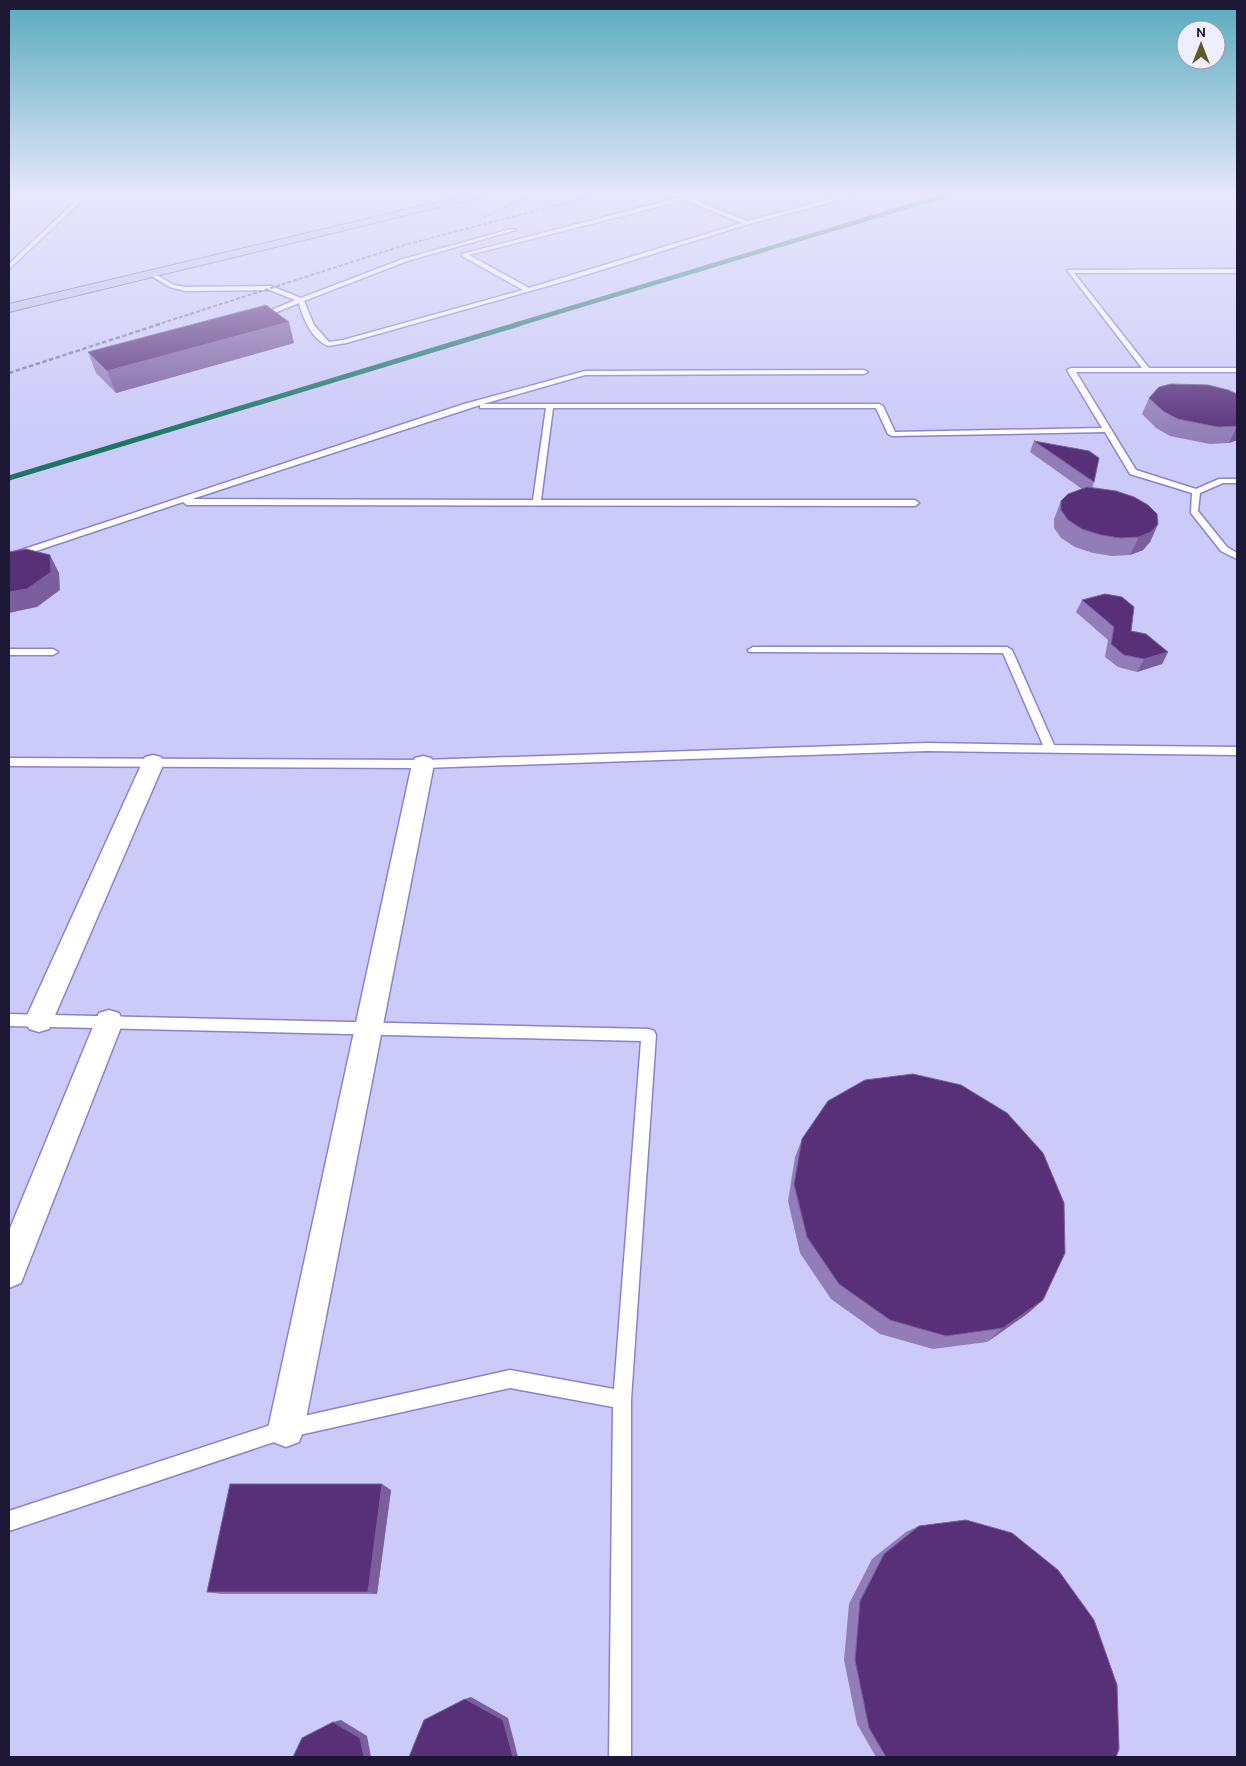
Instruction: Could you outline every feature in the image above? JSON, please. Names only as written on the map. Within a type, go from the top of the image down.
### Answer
[{"type":"main road","points":[[9,308],[149,274]]},
{"type":"street","points":[[39,1020],[153,763]]},
{"type":"street","points":[[286,1430],[423,764]]},
{"type":"street","points":[[9,1271],[109,1022]]},
{"type":"lane","points":[[152,274],[172,286],[185,289],[271,288],[302,300],[314,331],[328,344],[334,344],[579,274]]},
{"type":"lane","points":[[251,319],[277,312],[365,274]]},
{"type":"lane","points":[[499,274],[528,290]]},
{"type":"lane","points":[[1072,274],[1147,370]]},
{"type":"lane","points":[[1237,370],[1071,370],[1133,472],[1196,492],[1222,481],[1237,481]]},
{"type":"lane","points":[[9,556],[467,406],[585,373],[864,372]]},
{"type":"lane","points":[[467,406],[879,406],[892,434],[1107,430]]},
{"type":"lane","points":[[537,502],[550,406]]},
{"type":"lane","points":[[1196,492],[1194,511],[1224,549],[1237,556]]},
{"type":"lane","points":[[176,502],[915,503]]},
{"type":"lane","points":[[753,650],[1007,650],[1050,748]]},
{"type":"lane","points":[[9,652],[53,652]]},
{"type":"lane","points":[[9,762],[423,764],[927,747],[1237,751]]},
{"type":"lane","points":[[9,1020],[649,1035],[622,1400],[620,1757]]},
{"type":"lane","points":[[9,1521],[286,1430],[510,1379],[622,1400]]},
{"type":"building","points":[[266,305],[289,322],[107,371],[88,352]]},
{"type":"building","points":[[1171,384],[1208,385],[1237,394],[1237,426],[1218,427],[1178,419],[1163,411],[1149,398],[1159,387]]},
{"type":"building","points":[[1034,441],[1089,451],[1099,458],[1094,482]]},
{"type":"building","points":[[1087,487],[1116,491],[1134,497],[1148,505],[1157,514],[1158,524],[1151,532],[1139,537],[1120,538],[1082,529],[1068,520],[1061,510],[1061,501],[1068,494]]},
{"type":"building","points":[[26,549],[50,555],[51,572],[27,589],[9,592],[9,552]]},
{"type":"building","points":[[1105,594],[1122,597],[1134,607],[1131,631],[1146,634],[1168,652],[1144,659],[1124,655],[1111,644],[1114,627],[1082,600]]},
{"type":"building","points":[[913,1074],[961,1085],[1007,1113],[1043,1153],[1064,1203],[1065,1253],[1043,1300],[1003,1328],[946,1336],[890,1320],[839,1284],[807,1237],[794,1184],[802,1139],[828,1101],[865,1080]]},
{"type":"building","points":[[230,1484],[382,1484],[368,1592],[207,1592]]},
{"type":"building","points":[[966,1520],[1012,1533],[1058,1570],[1094,1620],[1117,1685],[1119,1749],[1116,1757],[886,1757],[869,1728],[855,1660],[860,1601],[884,1554],[919,1526]]},
{"type":"building","points":[[465,1699],[503,1720],[513,1757],[409,1757],[424,1720]]},
{"type":"building","points":[[333,1722],[360,1738],[364,1757],[293,1757],[302,1738]]},
{"type":"waterway","points":[[515,325],[683,274]]},
{"type":"waterway","points":[[9,478],[519,324]]},
{"type":"railway","points":[[156,325],[313,274]]},
{"type":"railway","points":[[9,373],[160,324]]}]
